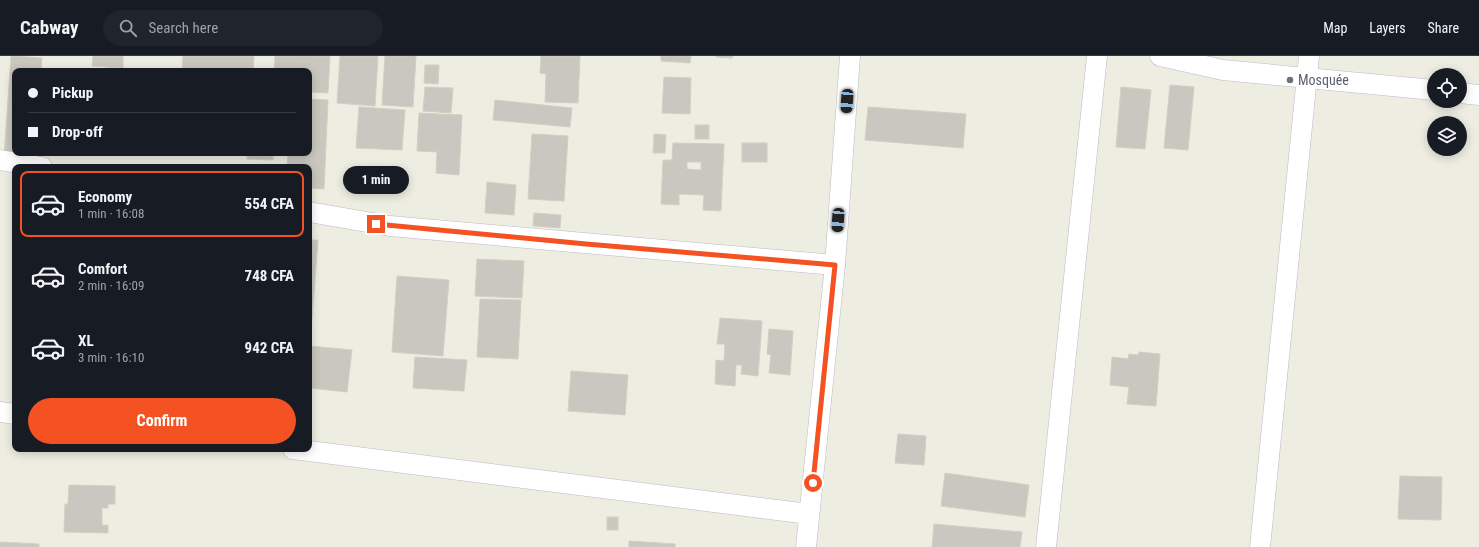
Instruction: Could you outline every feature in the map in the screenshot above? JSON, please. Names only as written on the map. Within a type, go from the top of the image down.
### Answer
[{"type":"street","points":[[806,547],[835,265],[850,56]]},
{"type":"street","points":[[1046,547],[1097,56]]},
{"type":"street","points":[[1160,56],[1223,70],[1427,89]]},
{"type":"street","points":[[1260,547],[1309,56]]},
{"type":"street","points":[[1467,94],[1479,95]]},
{"type":"street","points":[[0,160],[24,164]]},
{"type":"street","points":[[312,213],[397,227],[835,265]]},
{"type":"street","points":[[0,412],[12,414]]},
{"type":"street","points":[[312,451],[809,514]]},
{"type":"building","points":[[11,56],[42,58],[41,68],[12,68],[12,156],[35,156],[35,159],[4,157]]},
{"type":"building","points":[[93,56],[123,56],[123,68],[92,66]]},
{"type":"building","points":[[183,56],[254,56],[253,68],[182,68]]},
{"type":"building","points":[[275,56],[330,56],[328,93],[312,92],[312,68],[274,68]]},
{"type":"building","points":[[340,56],[378,56],[375,106],[337,103]]},
{"type":"building","points":[[385,56],[416,56],[413,107],[382,105]]},
{"type":"building","points":[[541,56],[580,56],[578,103],[545,102],[546,74],[540,73]]},
{"type":"building","points":[[661,56],[691,56],[690,63],[661,61]]},
{"type":"building","points":[[716,56],[733,56],[732,58]]},
{"type":"building","points":[[425,65],[439,65],[438,84],[424,83]]},
{"type":"building","points":[[664,77],[691,78],[690,114],[662,113]]},
{"type":"building","points":[[1170,85],[1194,87],[1188,150],[1164,148]]},
{"type":"building","points":[[425,87],[453,88],[451,113],[423,111]]},
{"type":"building","points":[[1121,87],[1151,90],[1145,149],[1116,147]]},
{"type":"building","points":[[312,99],[328,100],[324,189],[312,188],[312,164],[287,164],[288,156],[312,156]]},
{"type":"building","points":[[495,100],[572,108],[570,127],[493,120]]},
{"type":"building","points":[[359,107],[405,110],[402,150],[356,148]]},
{"type":"building","points":[[868,107],[966,114],[963,148],[865,140]]},
{"type":"building","points":[[419,113],[462,115],[459,175],[436,173],[437,152],[417,151]]},
{"type":"building","points":[[695,125],[709,125],[709,139],[695,139]]},
{"type":"building","points":[[532,134],[568,136],[564,201],[528,199]]},
{"type":"building","points":[[654,134],[666,135],[665,153],[653,153]]},
{"type":"building","points":[[673,143],[724,144],[721,211],[703,210],[704,195],[679,194],[679,205],[661,204],[663,160],[672,160]],"holes":[[[687,162],[701,162],[701,170],[687,169]]]},
{"type":"building","points":[[742,143],[767,143],[767,162],[742,162]]},
{"type":"building","points":[[247,156],[273,156],[273,160],[247,159]]},
{"type":"building","points":[[487,182],[516,185],[514,215],[485,213]]},
{"type":"building","points":[[534,213],[561,215],[560,228],[533,226]]},
{"type":"building","points":[[312,240],[318,240],[312,318]]},
{"type":"building","points":[[477,259],[524,261],[522,298],[475,296]]},
{"type":"building","points":[[397,276],[449,280],[443,356],[392,352]]},
{"type":"building","points":[[480,299],[521,300],[518,359],[477,357]]},
{"type":"building","points":[[720,318],[762,321],[758,376],[741,374],[742,365],[736,365],[735,386],[715,384],[716,360],[724,361],[725,344],[717,344]]},
{"type":"building","points":[[769,329],[793,331],[790,375],[769,373],[771,355],[767,354]]},
{"type":"building","points":[[312,346],[352,350],[347,392],[312,388]]},
{"type":"building","points":[[1139,352],[1160,354],[1156,406],[1127,404],[1129,387],[1110,385],[1112,357],[1128,359],[1129,354],[1138,355]]},
{"type":"building","points":[[415,357],[467,360],[464,391],[413,388]]},
{"type":"building","points":[[571,371],[628,375],[625,415],[568,411]]},
{"type":"building","points":[[898,434],[926,436],[924,465],[895,463]]},
{"type":"building","points":[[945,473],[1029,485],[1025,517],[941,506]]},
{"type":"building","points":[[1400,476],[1442,477],[1441,520],[1398,519]]},
{"type":"building","points":[[69,485],[115,486],[115,504],[108,504],[108,508],[102,508],[102,525],[108,525],[108,533],[64,532],[65,504],[68,504]]},
{"type":"building","points":[[607,517],[618,517],[618,530],[607,530]]},
{"type":"building","points":[[934,524],[1022,532],[1020,547],[932,547]]},
{"type":"building","points":[[629,541],[675,544],[675,547],[629,547]]},
{"type":"building","points":[[0,542],[39,544],[39,547],[0,547]]},
{"type":"place","name":"Mosquée","points":[[1290,80]]},
{"type":"route","points":[[376,224],[586,244],[835,265],[813,483]]}]
